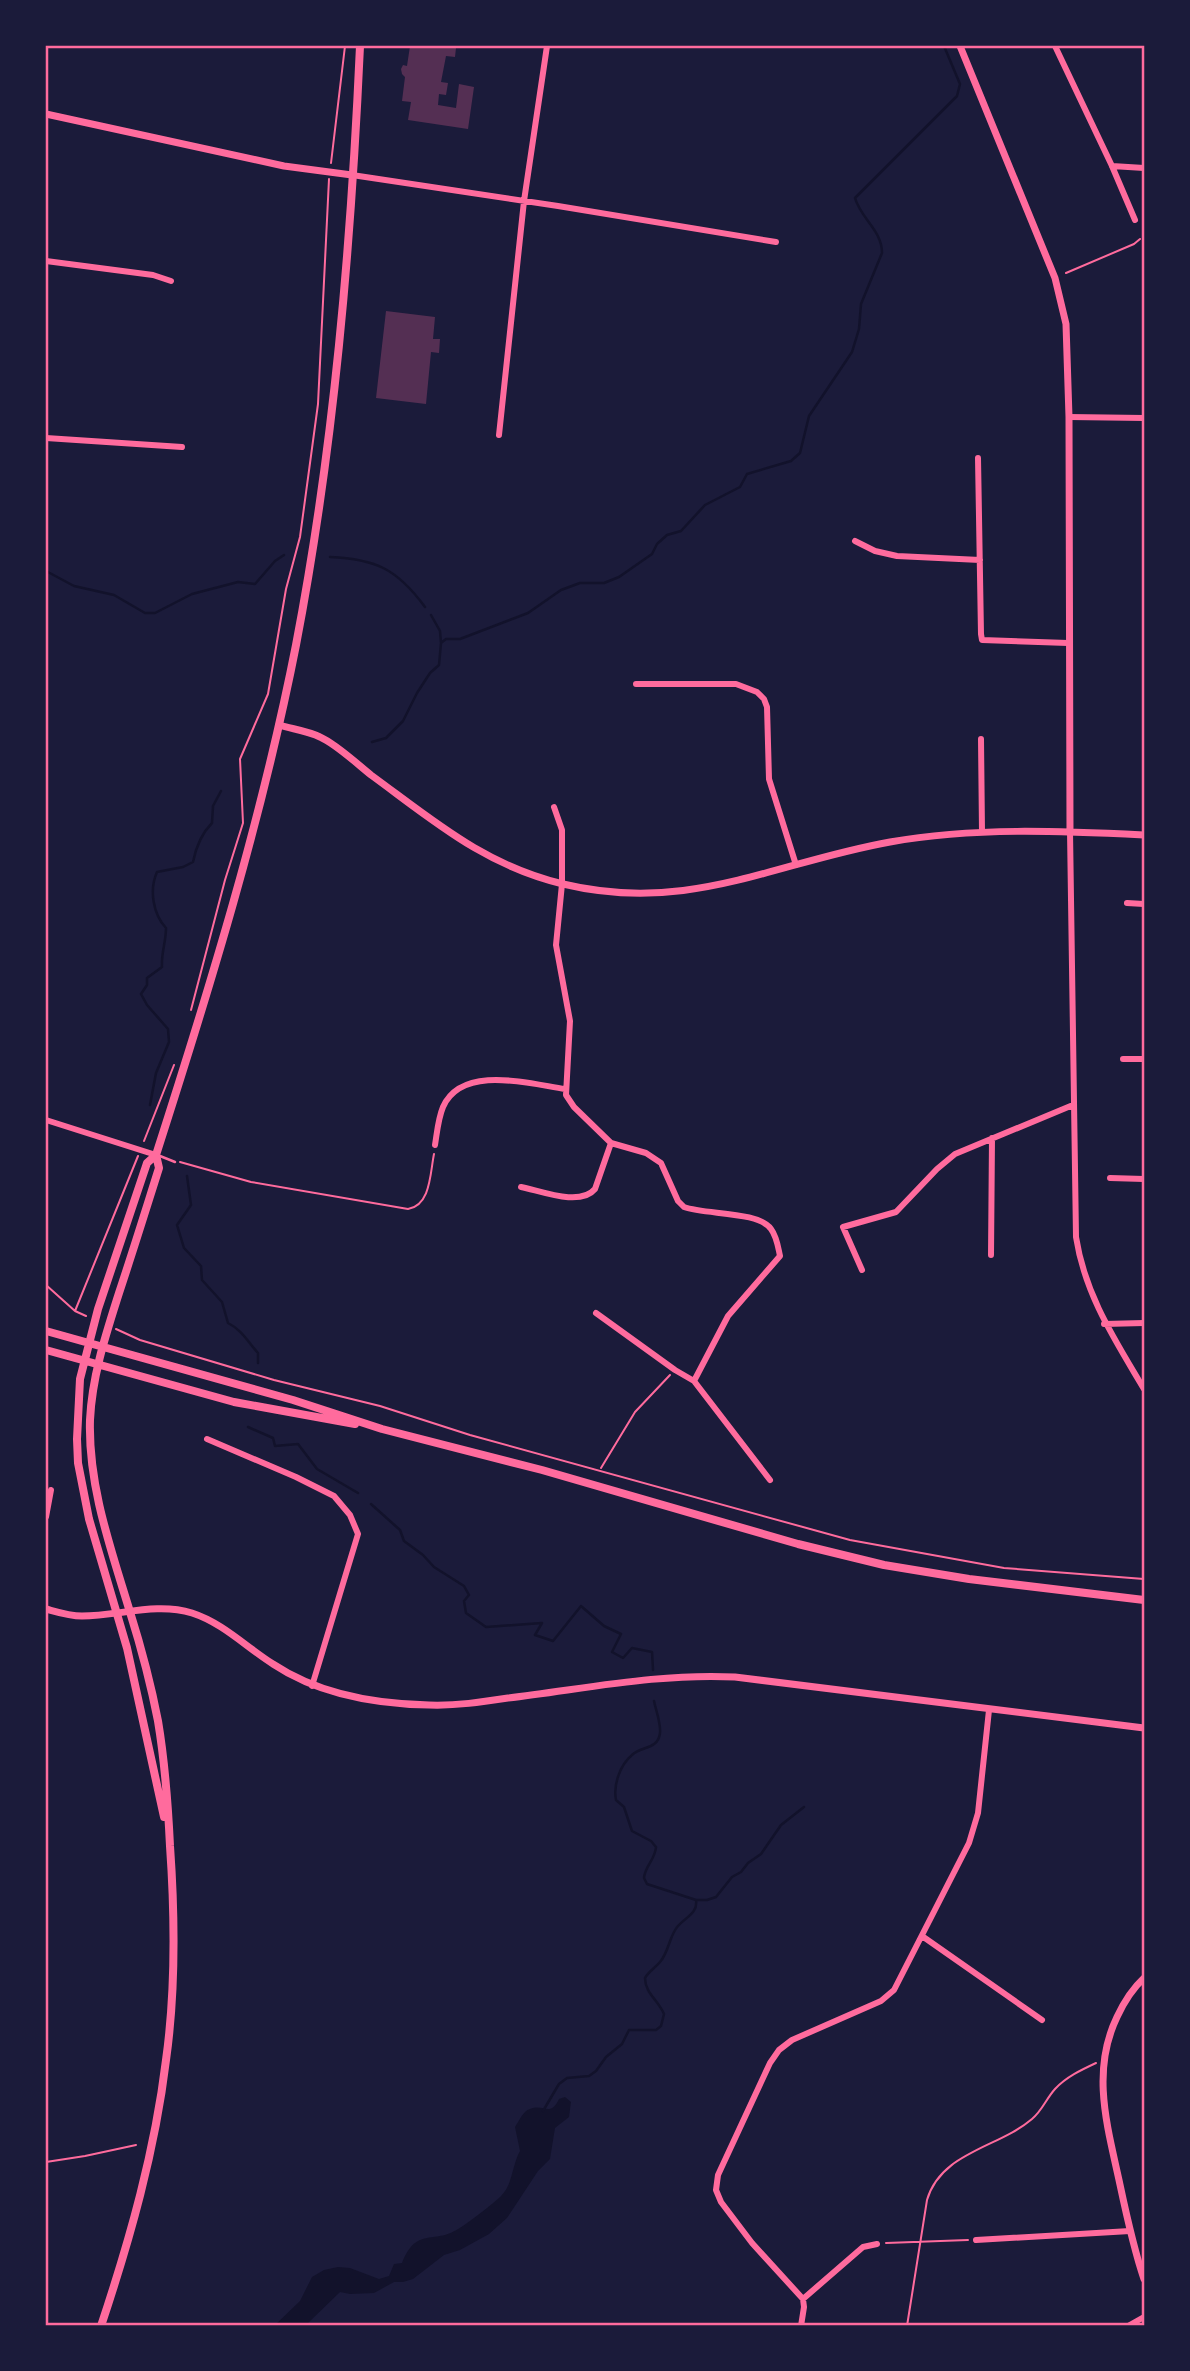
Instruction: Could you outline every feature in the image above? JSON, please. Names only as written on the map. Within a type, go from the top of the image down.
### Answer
[{"type":"main road","points":[[170,1851],[157,1778],[116,1612],[89,1520],[78,1462],[77,1412],[80,1379],[96,1318],[147,1163],[156,1155],[218,962],[279,724],[306,584],[327,452],[335,385],[360,46]]},
{"type":"main road","points":[[101,2326],[136,2212],[155,2133],[167,2059],[173,1980],[166,1778],[158,1721],[130,1611],[109,1546],[91,1451],[90,1416],[103,1347],[159,1168],[156,1155]]},
{"type":"main road","points":[[46,1331],[293,1400],[382,1429],[542,1470],[798,1544],[884,1564],[982,1581],[1144,1600]]},
{"type":"main road","points":[[46,1350],[234,1402],[382,1429]]},
{"type":"street","points":[[499,435],[524,201],[547,46]]},
{"type":"street","points":[[960,46],[1055,278],[1066,324],[1076,1237],[1083,1270],[1104,1324],[1144,1389]]},
{"type":"street","points":[[1055,46],[1135,220]]},
{"type":"street","points":[[46,114],[284,166],[776,242]]},
{"type":"street","points":[[1112,166],[1144,169]]},
{"type":"street","points":[[46,261],[153,275],[171,281]]},
{"type":"street","points":[[1069,417],[1144,418]]},
{"type":"street","points":[[46,438],[182,447]]},
{"type":"street","points":[[978,458],[982,640],[1068,643]]},
{"type":"street","points":[[855,541],[875,551],[897,556],[980,560]]},
{"type":"street","points":[[636,684],[736,684],[749,687],[764,699],[769,716],[769,779],[796,865]]},
{"type":"street","points":[[279,724],[320,737],[473,849],[506,866],[562,884],[614,892],[665,893],[718,886],[893,841],[982,832],[1070,831],[1144,835]]},
{"type":"street","points":[[981,739],[982,832]]},
{"type":"street","points":[[554,807],[562,830],[562,884],[556,944],[570,1021],[565,1089],[574,1107],[611,1143],[654,1157],[665,1170],[678,1201],[684,1207],[761,1221],[773,1231],[776,1238],[780,1256],[728,1316],[694,1381]]},
{"type":"street","points":[[1127,903],[1144,904]]},
{"type":"street","points":[[1123,1059],[1144,1059]]},
{"type":"street","points":[[435,1145],[439,1118],[446,1101],[468,1083],[498,1080],[565,1089]]},
{"type":"street","points":[[862,1270],[843,1227],[895,1212],[955,1154],[1073,1105]]},
{"type":"street","points":[[46,1120],[156,1155]]},
{"type":"street","points":[[991,1255],[992,1138]]},
{"type":"street","points":[[521,1187],[582,1199],[594,1189],[611,1143]]},
{"type":"street","points":[[1110,1178],[1144,1179]]},
{"type":"street","points":[[596,1313],[694,1381],[770,1480]]},
{"type":"street","points":[[1104,1324],[1144,1323]]},
{"type":"street","points":[[207,1439],[334,1496],[349,1515],[358,1534],[312,1686]]},
{"type":"street","points":[[46,1517],[51,1490]]},
{"type":"street","points":[[46,1609],[77,1616],[170,1609],[200,1616],[291,1676],[312,1686],[371,1700],[431,1706],[484,1702],[643,1680],[710,1676],[1144,1728]]},
{"type":"street","points":[[801,2326],[803,2298],[752,2243],[721,2202],[716,2190],[718,2175],[770,2063],[779,2050],[792,2040],[888,1996],[899,1981],[965,1854],[976,1823],[989,1710]]},
{"type":"street","points":[[922,1936],[1042,2020]]},
{"type":"street","points":[[1144,1978],[1135,1986],[1120,2010],[1110,2033],[1103,2059],[1101,2083],[1107,2128],[1130,2231],[1144,2279]]},
{"type":"street","points":[[976,2240],[1130,2231]]},
{"type":"street","points":[[803,2298],[863,2247],[877,2244]]},
{"type":"street","points":[[1128,2326],[1144,2317]]},
{"type":"lane","points":[[156,1155],[176,1162]]},
{"type":"path","points":[[189,1016],[243,823],[240,759],[268,694],[286,589],[300,537],[318,404],[325,234],[345,46]]},
{"type":"path","points":[[1066,273],[1140,239]]},
{"type":"path","points":[[75,1311],[178,1056]]},
{"type":"path","points":[[176,1162],[251,1182],[408,1209],[415,1208],[426,1194],[435,1145]]},
{"type":"path","points":[[46,1285],[75,1311],[96,1318]]},
{"type":"path","points":[[109,1326],[140,1340],[275,1380],[380,1406],[470,1434],[850,1540],[1004,1568],[1144,1579]]},
{"type":"path","points":[[600,1469],[635,1412],[675,1370]]},
{"type":"path","points":[[908,2326],[927,2200],[940,2173],[1032,2119],[1065,2080],[1103,2059]]},
{"type":"path","points":[[46,2162],[85,2157],[136,2145]]},
{"type":"path","points":[[877,2244],[976,2240]]},
{"type":"shaded area","points":[[565,2097],[571,2102],[569,2117],[555,2128],[550,2159],[538,2171],[507,2218],[489,2234],[460,2250],[444,2255],[413,2279],[394,2282],[374,2293],[340,2292],[306,2325],[275,2325],[300,2301],[312,2277],[324,2270],[350,2268],[379,2279],[389,2276],[394,2264],[402,2263],[414,2244],[426,2238],[449,2234],[487,2208],[501,2196],[510,2180],[520,2151],[515,2127],[521,2116],[535,2108],[553,2108],[559,2099]]},
{"type":"building","points":[[410,46],[456,48],[455,57],[446,56],[441,82],[448,83],[446,95],[439,94],[438,105],[456,108],[459,84],[474,87],[468,129],[408,120],[411,102],[402,101],[405,77],[401,69],[403,65],[407,66]]},
{"type":"building","points":[[386,311],[435,317],[433,339],[440,339],[439,353],[431,352],[426,404],[376,398]]},
{"type":"waterway","points":[[372,742],[386,738],[403,721],[417,693],[430,673],[439,665],[441,643],[446,639],[460,639],[528,613],[561,590],[580,583],[604,583],[619,577],[652,554],[657,544],[667,535],[681,531],[705,505],[740,487],[747,474],[791,461],[800,453],[809,416],[852,352],[859,329],[861,304],[882,253],[879,238],[855,198],[957,96],[960,84],[944,46]]},
{"type":"waterway","points":[[46,571],[74,586],[114,595],[145,613],[155,613],[192,594],[238,582],[255,584],[275,561],[284,555]]},
{"type":"waterway","points":[[330,557],[360,560],[384,568],[405,583],[425,607]]},
{"type":"waterway","points":[[431,615],[440,631],[441,643]]},
{"type":"waterway","points":[[150,1105],[156,1073],[169,1042],[168,1029],[141,994],[147,985],[147,978],[162,967],[166,928],[155,909],[153,886],[157,872],[183,867],[193,862],[200,841],[212,823],[213,806],[221,791]]},
{"type":"waterway","points":[[187,1176],[191,1205],[177,1225],[184,1248],[201,1266],[202,1280],[222,1302],[228,1323],[241,1333],[258,1353],[258,1363]]},
{"type":"waterway","points":[[248,1427],[273,1438],[275,1446],[298,1444],[317,1469],[358,1493]]},
{"type":"waterway","points":[[371,1504],[400,1530],[404,1541],[434,1567],[464,1586],[469,1595],[464,1601],[466,1613],[486,1627],[542,1623],[535,1635],[553,1641],[581,1606],[604,1626],[621,1634],[612,1652],[623,1658],[632,1648],[652,1652],[653,1670]]},
{"type":"waterway","points":[[543,2111],[559,2084],[567,2078],[589,2076],[596,2071],[606,2057],[622,2044],[629,2030],[656,2030],[661,2026],[664,2014],[647,1988],[645,1978],[663,1958],[675,1930],[695,1908],[696,1900],[647,1884],[644,1878],[656,1847],[651,1841],[632,1831],[624,1807],[616,1800],[617,1782],[624,1764],[636,1752],[653,1745],[659,1738],[660,1725],[654,1701]]},
{"type":"waterway","points":[[697,1900],[716,1897],[732,1877],[761,1854],[781,1825],[804,1807]]}]
